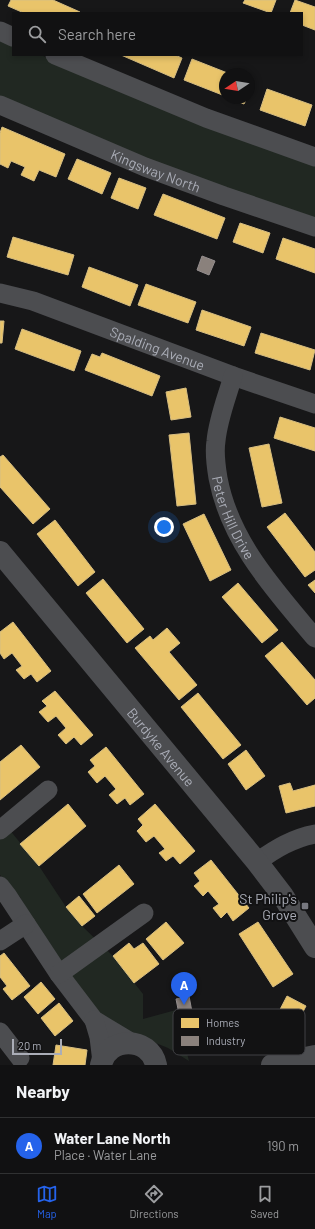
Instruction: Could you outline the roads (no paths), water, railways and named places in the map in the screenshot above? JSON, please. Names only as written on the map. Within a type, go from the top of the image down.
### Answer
[{"type":"street","points":[[0,31],[12,36]]},
{"type":"street","points":[[57,56],[206,118],[315,156]]},
{"type":"street","name":"Kingsway North","points":[[0,105],[145,167],[315,227]]},
{"type":"street","name":"Spalding Avenue","points":[[0,293],[33,301],[234,376],[315,404]]},
{"type":"street","name":"Peter Hill Drive","points":[[234,376],[219,422],[216,442],[216,465],[225,504],[231,522],[249,555],[268,582],[315,638]]},
{"type":"street","name":"Burdyke Avenue","points":[[0,552],[257,862],[283,896],[315,947]]},
{"type":"street","points":[[0,830],[48,790]]},
{"type":"street","points":[[257,862],[274,850],[294,840],[315,834]]},
{"type":"street","points":[[0,886],[7,894],[59,974],[94,1020],[99,1037],[101,1064]]},
{"type":"street","points":[[59,974],[144,913]]},
{"type":"street","points":[[0,942],[26,924]]},
{"type":"street","points":[[94,1020],[132,1043]]},
{"type":"street","points":[[0,1032],[11,1054]]},
{"type":"street","points":[[101,1064],[110,1049],[124,1043],[132,1043],[143,1046],[158,1062]]},
{"type":"street","points":[[272,1065],[315,1056]]},
{"type":"place","name":"St Philip's Grove","points":[[305,906]]},
{"type":"place","name":"Water Lane North","points":[[184,1005]]}]
